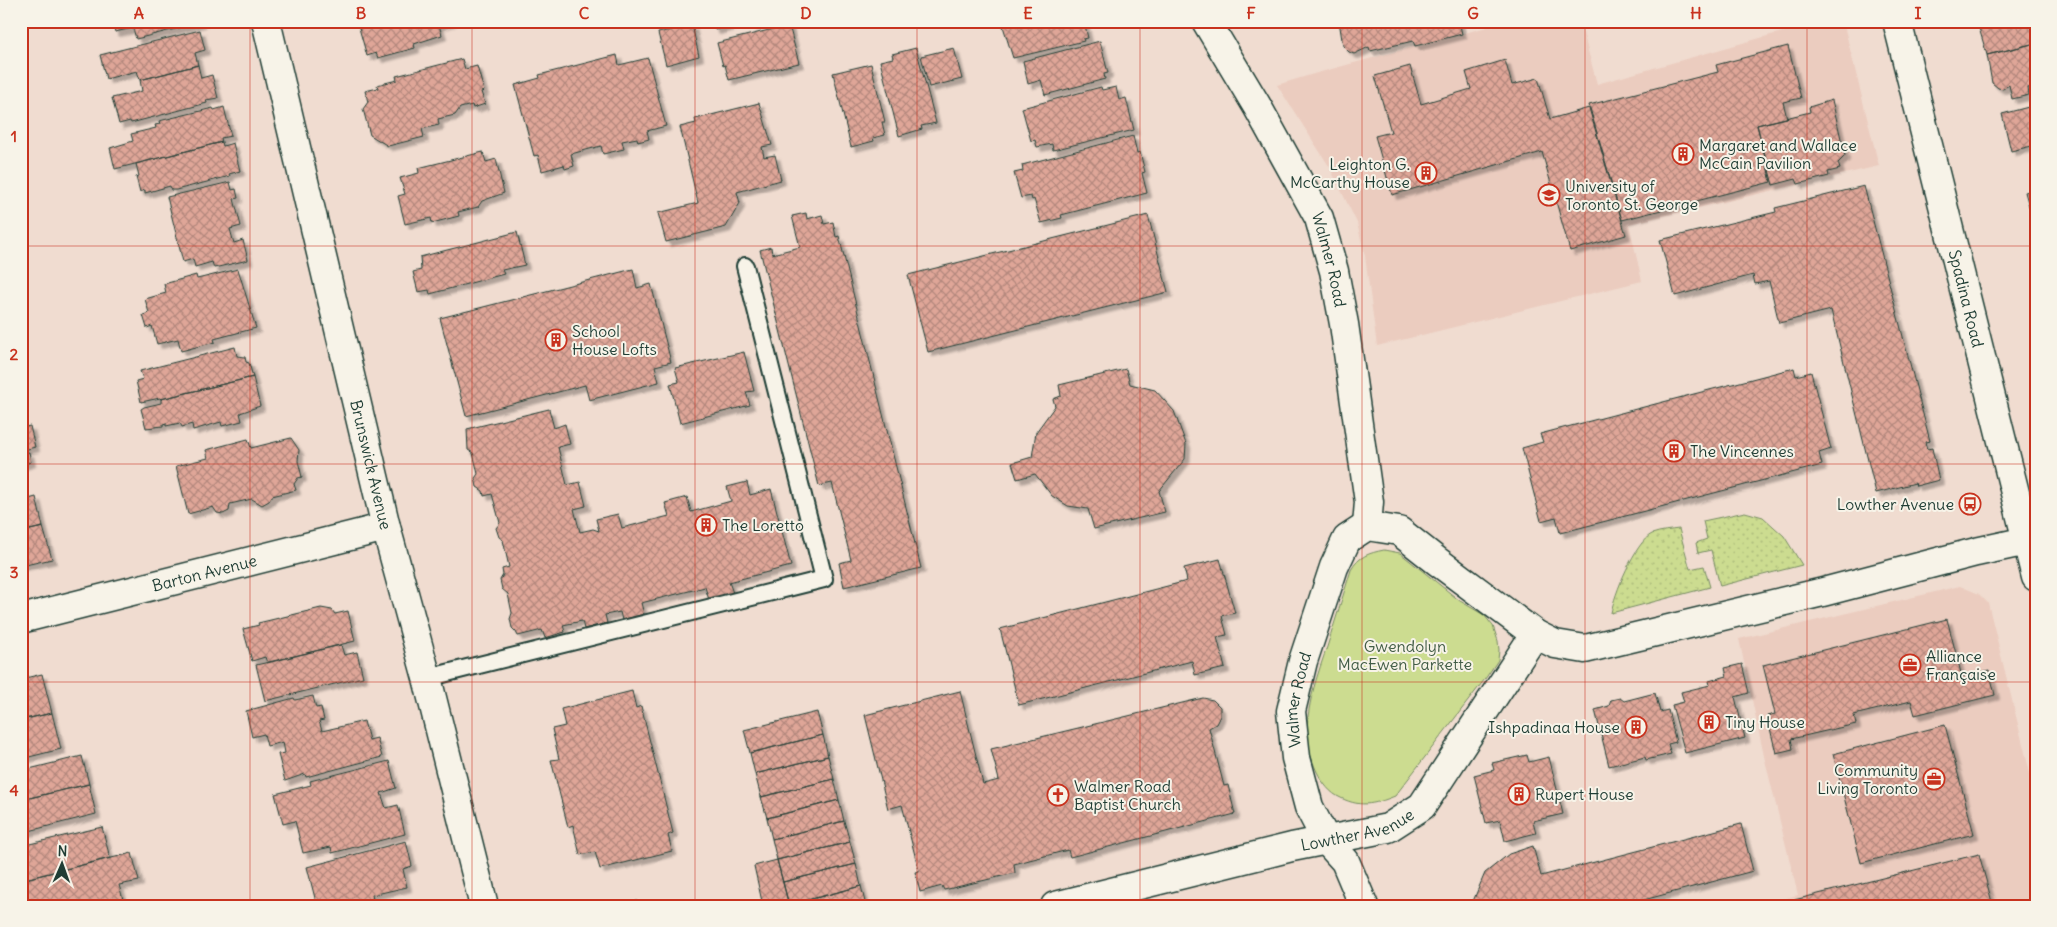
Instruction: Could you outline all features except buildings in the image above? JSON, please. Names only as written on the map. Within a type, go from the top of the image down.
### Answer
[{"type":"street","name":"Brunswick Avenue","points":[[266,21],[386,527],[427,678],[484,906]]},
{"type":"street","name":"Walmer Road","points":[[1206,21],[1262,114],[1319,218],[1334,271],[1369,502],[1367,526],[1347,539],[1334,567],[1303,661],[1291,711],[1296,758],[1310,807],[1326,840],[1345,861],[1364,906]]},
{"type":"street","name":"Spadina Road","points":[[1897,21],[2031,539],[2036,577]]},
{"type":"street","points":[[1367,526],[1400,530],[1437,561],[1534,634],[1555,644],[1585,649],[1823,592],[2031,539]]},
{"type":"street","name":"Barton Avenue","points":[[21,619],[386,527]]},
{"type":"street","name":"Lowther Avenue","points":[[1055,906],[1326,840],[1388,828],[1422,806],[1534,634]]},
{"type":"lane","points":[[427,678],[824,579],[745,266]]},
{"type":"shaded area","name":"University of Toronto St. George","points":[[1509,21],[1580,21],[1597,84],[1821,21],[1843,21],[1879,166],[1629,224],[1642,281],[1377,346],[1365,256],[1357,223],[1329,166],[1277,85]]},
{"type":"shaded area","points":[[1960,586],[1979,594],[1988,603],[2036,797],[2036,906],[1755,906],[1798,895],[1764,756],[1739,639]]},
{"type":"green space","points":[[1745,512],[1763,517],[1784,536],[1802,565],[1720,586],[1711,550],[1698,553],[1696,543],[1707,539],[1703,521]]},
{"type":"green space","points":[[1679,529],[1690,569],[1704,566],[1710,587],[1611,613],[1616,594],[1626,570],[1645,539],[1655,533]]},
{"type":"green space","name":"Gwendolyn MacEwen Parkette","points":[[1384,550],[1400,553],[1460,601],[1484,615],[1493,626],[1499,650],[1498,660],[1485,679],[1395,796],[1373,803],[1359,804],[1337,796],[1324,784],[1311,757],[1307,729],[1311,698],[1351,570],[1357,561],[1365,556]]},
{"type":"place","name":"Margaret and Wallace McCain Pavilion","points":[[1683,154]]},
{"type":"place","name":"Leighton G. McCarthy House","points":[[1426,173]]},
{"type":"place","name":"University of Toronto St. George","points":[[1549,195]]},
{"type":"place","name":"School House Lofts","points":[[556,340]]},
{"type":"place","name":"The Vincennes","points":[[1674,451]]},
{"type":"place","name":"Lowther Avenue","points":[[1970,504]]},
{"type":"place","name":"The Loretto","points":[[706,525]]},
{"type":"place","name":"Alliance Française","points":[[1910,665]]},
{"type":"place","name":"Tiny House","points":[[1709,722]]},
{"type":"place","name":"Ishpadinaa House","points":[[1636,727]]},
{"type":"place","name":"Community Living Toronto","points":[[1934,779]]},
{"type":"place","name":"Rupert House","points":[[1519,794]]},
{"type":"place","name":"Walmer Road Baptist Church","points":[[1058,795]]}]
